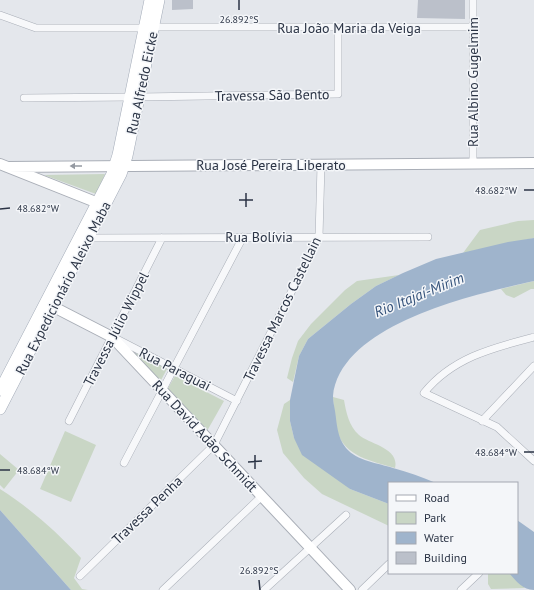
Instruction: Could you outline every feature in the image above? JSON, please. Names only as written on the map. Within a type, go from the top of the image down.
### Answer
[{"type":"main road","name":"Rua Alfredo Eicke","points":[[149,28],[150,0]]},
{"type":"main road","name":"Rua Alfredo Eicke","points":[[120,166],[149,28],[159,0]]},
{"type":"main road","name":"Rua José Pereira Liberato","points":[[4,166],[534,163]]},
{"type":"main road","points":[[4,166],[98,203]]},
{"type":"main road","name":"Rua Expedicionário Aleixo Maba","points":[[0,409],[98,203],[109,182],[120,166]]},
{"type":"main road","name":"Rua Expedicionário Aleixo Maba","points":[[0,390],[89,238],[117,183],[120,166]]},
{"type":"main road","name":"Rua David Adão Schmidt","points":[[50,305],[112,336],[350,590]]},
{"type":"street","name":"Rua Albino Gugelmim","points":[[473,0],[474,164]]},
{"type":"street","name":"Rua João Maria da Veiga","points":[[0,15],[36,28],[473,27]]},
{"type":"street","name":"Travessa São Bento","points":[[135,97],[338,94],[338,28]]},
{"type":"street","points":[[24,98],[135,97]]},
{"type":"street","name":"Travessa Marcos Castellain","points":[[214,446],[319,237],[321,165]]},
{"type":"street","points":[[124,463],[243,237]]},
{"type":"street","name":"Rua Bolívia","points":[[89,238],[428,237]]},
{"type":"street","name":"Travessa Júlio Wippel","points":[[69,421],[162,238]]},
{"type":"street","name":"Rua Paraguai","points":[[112,336],[237,401]]},
{"type":"street","points":[[534,337],[507,344],[469,357],[450,368],[431,384],[424,393],[496,427],[534,461]]},
{"type":"street","points":[[482,420],[534,366]]},
{"type":"street","name":"Travessa Penha","points":[[80,576],[214,446]]},
{"type":"street","points":[[163,590],[262,496]]},
{"type":"street","points":[[264,590],[346,515]]},
{"type":"street","points":[[362,590],[388,565]]},
{"type":"street","points":[[461,590],[478,574]]},
{"type":"green space","points":[[105,174],[96,194],[44,175]]},
{"type":"green space","points":[[534,220],[534,238],[463,253],[480,230],[518,221]]},
{"type":"green space","points":[[399,275],[376,286],[308,339],[299,356],[293,382],[287,378],[298,341],[311,324],[345,290],[357,281]]},
{"type":"green space","points":[[534,281],[534,289],[531,289],[514,298],[506,295],[501,289]]},
{"type":"green space","points":[[128,349],[167,369],[160,382]]},
{"type":"green space","points":[[175,376],[224,401],[207,431],[167,390]]},
{"type":"green space","points":[[333,397],[344,400],[350,423],[359,435],[383,447],[393,456],[395,468],[360,457],[346,447],[337,431]]},
{"type":"green space","points":[[290,400],[290,421],[294,438],[350,489],[388,504],[388,526],[322,494],[304,478],[283,453],[277,430],[284,404]]},
{"type":"green space","points":[[65,431],[96,445],[71,502],[40,489]]},
{"type":"green space","points":[[0,454],[19,470],[4,489],[0,485]]},
{"type":"green space","points":[[0,489],[43,521],[81,558],[74,578],[82,589],[88,590],[71,590],[0,510]]},
{"type":"green space","points":[[488,574],[512,574],[525,588],[491,589],[488,584]]},
{"type":"water","name":"Rio Itajaí-Mirim","points":[[534,238],[534,281],[479,294],[447,304],[415,316],[385,331],[360,349],[342,371],[333,396],[338,430],[346,448],[362,459],[410,473],[433,482],[388,482],[388,504],[350,489],[302,455],[294,438],[290,421],[290,400],[299,356],[308,339],[376,286],[436,259],[508,242]]},
{"type":"water","points":[[0,510],[71,590],[0,590]]},
{"type":"water","points":[[518,521],[534,532],[534,590],[523,587],[510,574],[518,574]]},
{"type":"building","points":[[172,0],[193,0],[193,9],[172,10]]},
{"type":"building","points":[[418,0],[465,0],[465,19],[417,18]]}]
